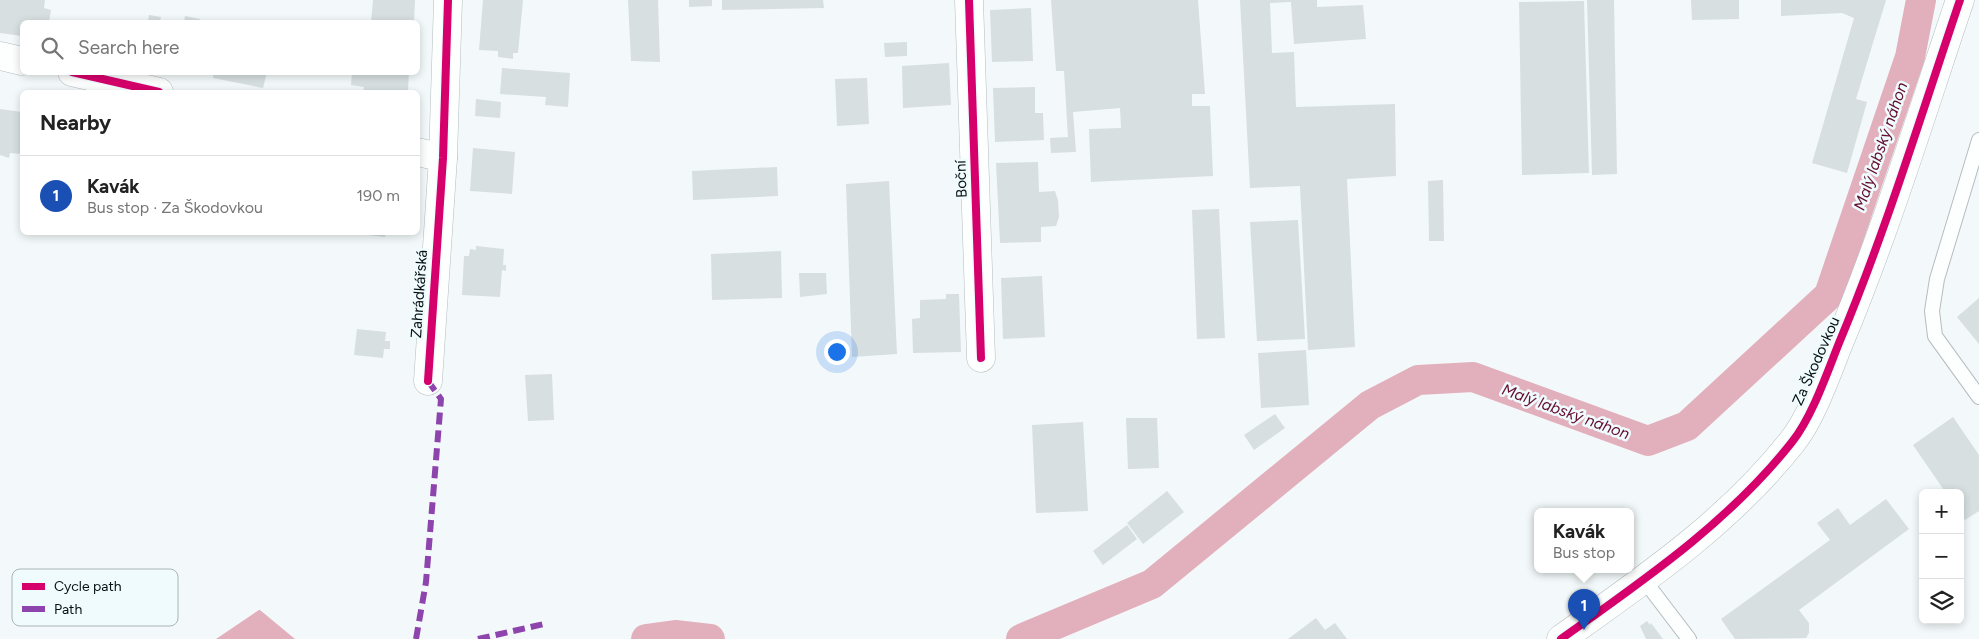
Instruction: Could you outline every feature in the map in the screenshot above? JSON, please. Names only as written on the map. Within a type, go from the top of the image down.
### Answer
[{"type":"street","name":"Zahrádkářská","points":[[428,381],[430,155],[448,0]]},
{"type":"street","name":"Boční","points":[[969,0],[981,358]]},
{"type":"street","name":"Za Škodovkou","points":[[1561,639],[1644,580],[1706,530],[1756,485],[1794,440],[1817,395],[1868,275],[1960,0]]},
{"type":"street","points":[[0,56],[20,61]]},
{"type":"street","points":[[85,75],[150,90]]},
{"type":"lane","points":[[1979,140],[1937,279],[1932,311],[1935,336],[1979,397]]},
{"type":"lane","points":[[1644,580],[1689,639]]},
{"type":"shaded area","points":[[259,610],[295,639],[216,639]]},
{"type":"building","points":[[0,0],[45,0],[44,8],[51,10],[49,20],[20,20],[20,36],[0,33]]},
{"type":"building","points":[[373,0],[415,0],[414,20],[371,20]]},
{"type":"building","points":[[483,0],[523,0],[518,53],[513,53],[513,59],[498,57],[498,51],[479,50]]},
{"type":"building","points":[[628,0],[658,0],[660,62],[631,61]]},
{"type":"building","points":[[689,0],[712,0],[712,6],[689,7]]},
{"type":"building","points":[[722,0],[823,0],[824,8],[722,10]]},
{"type":"building","points":[[1051,0],[1198,0],[1205,94],[1192,94],[1192,106],[1210,106],[1213,176],[1091,182],[1089,129],[1121,128],[1120,108],[1073,112],[1076,152],[1051,153],[1050,138],[1068,137],[1064,71],[1056,71]]},
{"type":"building","points":[[1240,0],[1317,0],[1317,7],[1363,5],[1366,39],[1294,44],[1291,2],[1270,3],[1272,53],[1294,52],[1296,107],[1395,104],[1396,176],[1347,179],[1355,347],[1308,350],[1300,186],[1250,188]]},
{"type":"building","points":[[1587,0],[1614,0],[1617,174],[1592,175]]},
{"type":"building","points":[[1691,0],[1739,0],[1739,19],[1692,20]]},
{"type":"building","points":[[1781,0],[1886,0],[1856,99],[1867,102],[1847,173],[1812,163],[1854,18],[1842,13],[1781,16]]},
{"type":"building","points":[[1584,1],[1589,173],[1522,175],[1519,2]]},
{"type":"building","points":[[1031,8],[1033,61],[992,62],[990,10]]},
{"type":"building","points":[[149,15],[161,17],[160,20],[148,20]]},
{"type":"building","points":[[185,16],[200,19],[200,20],[184,20]]},
{"type":"building","points":[[907,42],[907,56],[885,57],[884,43]]},
{"type":"building","points":[[949,63],[951,105],[903,108],[902,66]]},
{"type":"building","points":[[502,68],[570,73],[568,107],[545,105],[546,97],[500,94]]},
{"type":"building","points":[[214,75],[266,75],[263,88],[213,78]]},
{"type":"building","points":[[352,75],[409,75],[408,90],[363,90],[364,87],[351,85]]},
{"type":"building","points":[[867,78],[869,124],[837,126],[835,79]]},
{"type":"building","points":[[1035,87],[1035,113],[1043,113],[1044,140],[995,142],[993,88]]},
{"type":"building","points":[[476,99],[501,102],[500,118],[475,116]]},
{"type":"building","points":[[0,109],[20,112],[20,154],[10,153],[9,158],[0,155]]},
{"type":"building","points":[[473,148],[515,152],[512,194],[470,191]]},
{"type":"building","points":[[1038,162],[1039,192],[1055,191],[1058,200],[1059,217],[1056,226],[1041,227],[1041,242],[1000,243],[996,163]]},
{"type":"building","points":[[777,167],[778,196],[693,200],[692,171]]},
{"type":"building","points":[[1443,180],[1444,241],[1429,241],[1428,181]]},
{"type":"building","points":[[889,181],[897,354],[852,357],[846,184]]},
{"type":"building","points":[[1219,209],[1225,338],[1197,339],[1192,210]]},
{"type":"building","points":[[1298,220],[1305,339],[1257,341],[1250,222]]},
{"type":"building","points":[[368,235],[385,235],[385,237]]},
{"type":"building","points":[[476,246],[504,249],[503,265],[506,265],[506,271],[502,270],[500,297],[462,295],[464,256],[469,256],[470,249],[476,250]]},
{"type":"building","points":[[781,251],[782,298],[712,300],[711,254]]},
{"type":"building","points":[[799,273],[826,273],[827,294],[800,297]]},
{"type":"building","points":[[1042,276],[1045,337],[1003,339],[1001,278]]},
{"type":"building","points":[[946,294],[959,294],[961,352],[913,353],[912,319],[920,318],[920,300],[946,299]]},
{"type":"building","points":[[1979,298],[1979,344],[1957,317]]},
{"type":"building","points":[[357,329],[386,332],[385,341],[390,341],[390,349],[384,349],[383,358],[354,355]]},
{"type":"building","points":[[1306,350],[1309,405],[1261,408],[1258,353]]},
{"type":"building","points":[[552,374],[554,420],[528,421],[525,375]]},
{"type":"building","points":[[1275,414],[1285,428],[1254,450],[1244,435]]},
{"type":"building","points":[[1953,417],[1979,455],[1979,511],[1965,520],[1964,489],[1943,489],[1913,445]]},
{"type":"building","points":[[1126,418],[1157,418],[1159,468],[1128,469]]},
{"type":"building","points":[[1083,422],[1088,511],[1036,513],[1032,425]]},
{"type":"building","points":[[1167,491],[1184,512],[1143,544],[1127,523]]},
{"type":"building","points":[[1886,499],[1909,529],[1799,610],[1809,623],[1809,633],[1806,638],[1735,639],[1721,619],[1830,540],[1817,523],[1838,508],[1850,525]]},
{"type":"building","points":[[1127,525],[1137,539],[1103,565],[1093,551]]},
{"type":"building","points":[[1316,618],[1325,630],[1335,623],[1347,639],[1288,639]]},
{"type":"building","points":[[1647,621],[1650,625],[1651,623],[1663,639],[1646,639],[1640,626]]},
{"type":"waterway","name":"Malý labský náhon","points":[[1021,639],[1152,584],[1370,405],[1418,380],[1473,377],[1648,441],[1687,426],[1829,295],[1910,57],[1921,0]]},
{"type":"waterway","name":"Malý labský náhon","points":[[646,639],[675,635],[710,639]]},
{"type":"marked path","points":[[416,639],[426,582],[441,399],[428,381]]},
{"type":"marked path","points":[[478,639],[544,624]]},
{"type":"cycle path","points":[[428,381],[443,158],[448,0]]},
{"type":"cycle path","points":[[969,0],[981,358]]},
{"type":"cycle path","points":[[1561,639],[1654,572],[1713,524],[1767,471],[1799,432],[1818,394],[1856,301],[1902,173],[1960,0]]},
{"type":"cycle path","points":[[85,75],[150,90]]},
{"type":"place","name":"Kavák","points":[[1584,630]]}]
